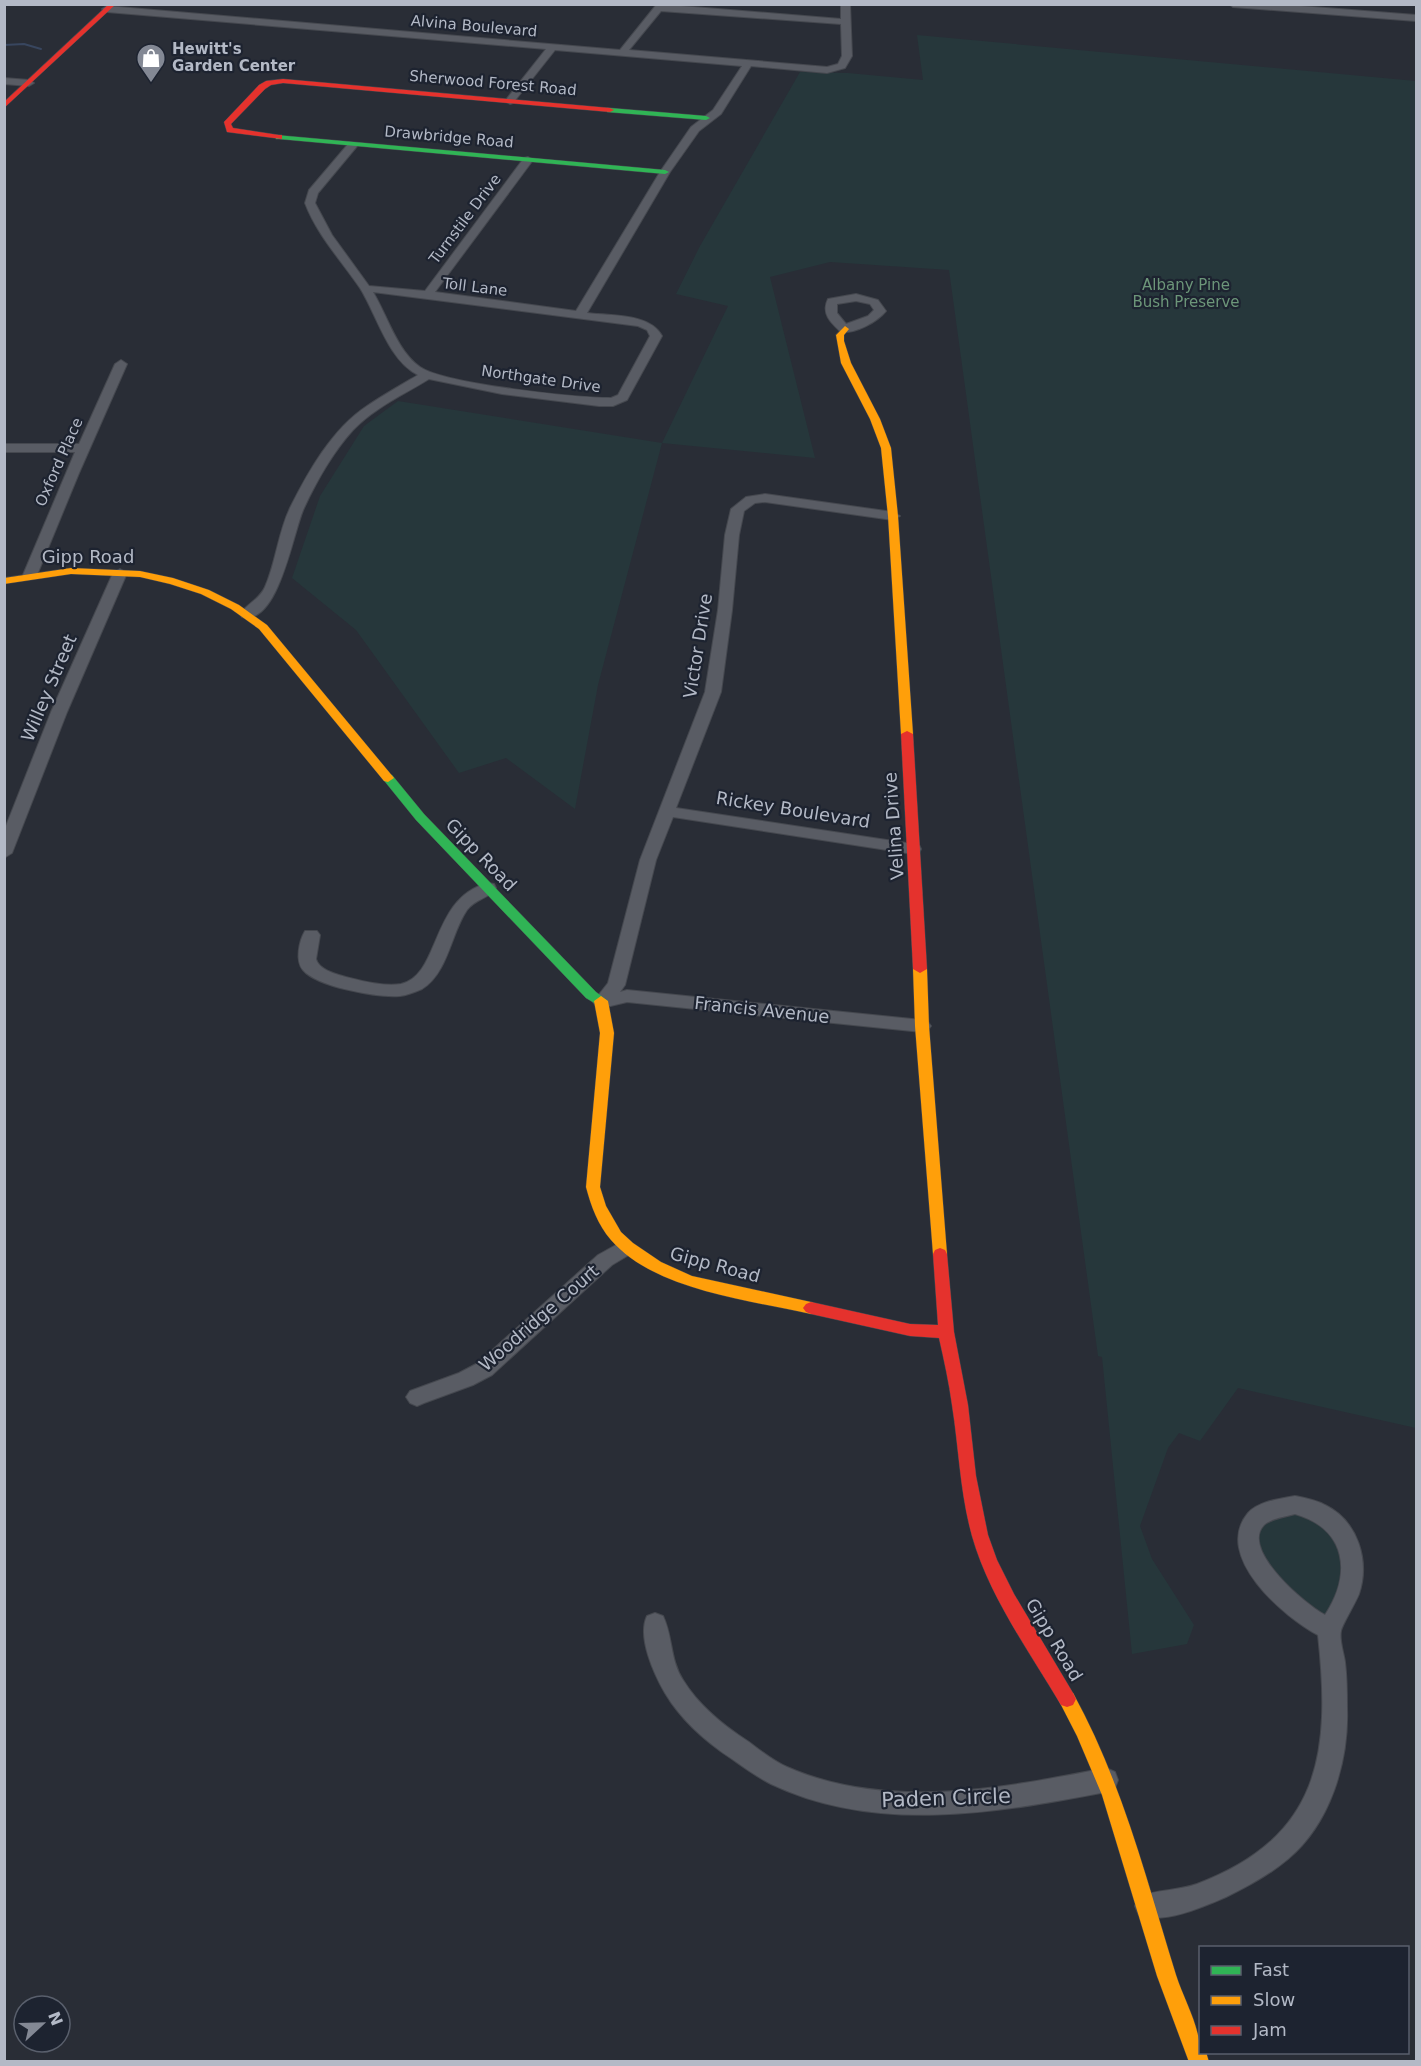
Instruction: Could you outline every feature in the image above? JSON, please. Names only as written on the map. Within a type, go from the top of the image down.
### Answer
[{"type":"street","points":[[622,53],[661,6],[846,22],[845,4]]},
{"type":"street","points":[[1233,4],[1416,18]]},
{"type":"street","points":[[4,106],[110,7]]},
{"type":"street","name":"Alvina Boulevard","points":[[110,7],[816,70],[842,66],[847,56],[846,22]]},
{"type":"street","points":[[510,100],[552,48]]},
{"type":"street","points":[[580,315],[665,172],[695,129],[706,118],[717,112],[748,63]]},
{"type":"street","points":[[4,81],[29,83]]},
{"type":"street","name":"Sherwood Forest Road","points":[[230,130],[227,126],[228,121],[262,87],[277,82],[706,118]]},
{"type":"street","name":"Drawbridge Road","points":[[230,130],[237,133],[353,145],[665,172]]},
{"type":"street","points":[[247,614],[259,605],[271,590],[296,510],[326,459],[348,428],[370,409],[426,376],[418,371],[405,356],[310,203],[313,192],[353,145]]},
{"type":"street","name":"Turnstile Drive","points":[[427,296],[528,160]]},
{"type":"street","name":"Toll Lane","points":[[366,290],[383,290],[580,315]]},
{"type":"street","name":"Northgate Drive","points":[[426,376],[599,402],[619,400],[626,393],[656,336],[655,332],[640,323],[580,315]]},
{"type":"street","name":"Velina Drive","points":[[845,329],[840,335],[840,341],[846,363],[875,419],[886,448],[893,516],[917,886],[922,1026],[946,1332]]},
{"type":"street","name":"Oxford Place","points":[[30,575],[121,364]]},
{"type":"street","points":[[4,448],[83,448]]},
{"type":"street","name":"Victor Drive","points":[[602,1002],[616,985],[648,860],[713,693],[725,610],[732,535],[738,509],[751,500],[765,498],[893,516]]},
{"type":"street","name":"Gipp Road","points":[[4,581],[30,575],[74,571],[155,577],[191,586],[212,595],[247,614],[263,627],[382,773],[488,888],[591,995],[602,1002],[607,1033],[593,1187],[595,1203],[601,1218],[625,1248],[661,1270],[690,1281],[910,1330],[946,1332],[960,1405],[968,1476],[980,1535],[989,1561],[1008,1599],[1081,1723],[1106,1779],[1148,1906],[1163,1965],[1199,2061]]},
{"type":"street","name":"Willey Street","points":[[4,853],[58,712],[120,573]]},
{"type":"street","name":"Rickey Boulevard","points":[[666,810],[913,849]]},
{"type":"street","points":[[311,935],[307,959],[308,965],[315,973],[389,990],[407,988],[418,984],[427,976],[465,900],[488,888]]},
{"type":"street","name":"Francis Avenue","points":[[602,1002],[627,996],[922,1026]]},
{"type":"street","name":"Woodridge Court","points":[[417,1397],[466,1379],[485,1369],[605,1260],[625,1248]]},
{"type":"street","points":[[1148,1906],[1200,1895],[1253,1870],[1287,1844],[1309,1820],[1322,1797],[1331,1760],[1336,1720],[1336,1676],[1329,1629],[1340,1615],[1345,1603],[1349,1588],[1351,1548],[1345,1534],[1322,1513],[1310,1507],[1295,1504],[1278,1506],[1255,1520],[1248,1533],[1249,1549],[1259,1569],[1290,1605],[1329,1629]]},
{"type":"street","name":"Paden Circle","points":[[655,1623],[662,1664],[685,1703],[723,1740],[781,1776],[815,1789],[845,1797],[919,1804],[1013,1798],[1106,1779]]},
{"type":"green space","name":"Albany Pine Bush Preserve","points":[[917,35],[1416,81],[1416,1428],[1238,1388],[1200,1441],[1179,1433],[1168,1448],[1140,1526],[1152,1559],[1194,1625],[1187,1644],[1132,1654],[1102,1357],[1098,1356],[949,270],[830,262],[770,277],[815,458],[662,443],[728,306],[676,294],[700,246],[800,72],[848,73],[923,80]]},
{"type":"green space","points":[[398,401],[662,443],[598,685],[575,809],[506,758],[459,773],[356,630],[292,578],[320,496],[364,426]]},
{"type":"green space","points":[[1310,1511],[1343,1540],[1344,1584],[1327,1622],[1261,1563],[1255,1528],[1269,1517]]},
{"type":"waterway","points":[[4,45],[24,44],[41,49]]},
{"type":"traffic: fast","points":[[610,110],[706,118]]},
{"type":"traffic: fast","points":[[279,137],[665,172]]},
{"type":"traffic: fast","points":[[388,778],[420,817],[591,995],[601,1001]]},
{"type":"traffic: slow","points":[[845,329],[840,335],[840,341],[846,363],[875,419],[886,448],[893,516],[907,734]]},
{"type":"traffic: slow","points":[[4,581],[71,571],[140,574],[173,581],[205,592],[235,607],[263,627],[388,778]]},
{"type":"traffic: slow","points":[[920,969],[922,1026],[940,1254]]},
{"type":"traffic: slow","points":[[601,1001],[607,1033],[593,1187],[606,1222],[628,1248],[672,1274],[690,1281],[811,1308]]},
{"type":"traffic: slow","points":[[1067,1699],[1084,1730],[1111,1795],[1175,2001],[1199,2062]]},
{"type":"traffic: jam","points":[[4,106],[113,4]]},
{"type":"traffic: jam","points":[[279,137],[230,130],[227,124],[262,87],[269,83],[283,81],[610,110]]},
{"type":"traffic: jam","points":[[907,734],[920,969]]},
{"type":"traffic: jam","points":[[940,1254],[946,1332],[960,1405],[968,1476],[980,1535],[989,1561],[1008,1599],[1067,1699]]},
{"type":"traffic: jam","points":[[811,1308],[910,1330],[946,1332]]},
{"type":"place","name":"Hewitt's Garden Center","points":[[151,84]]}]
